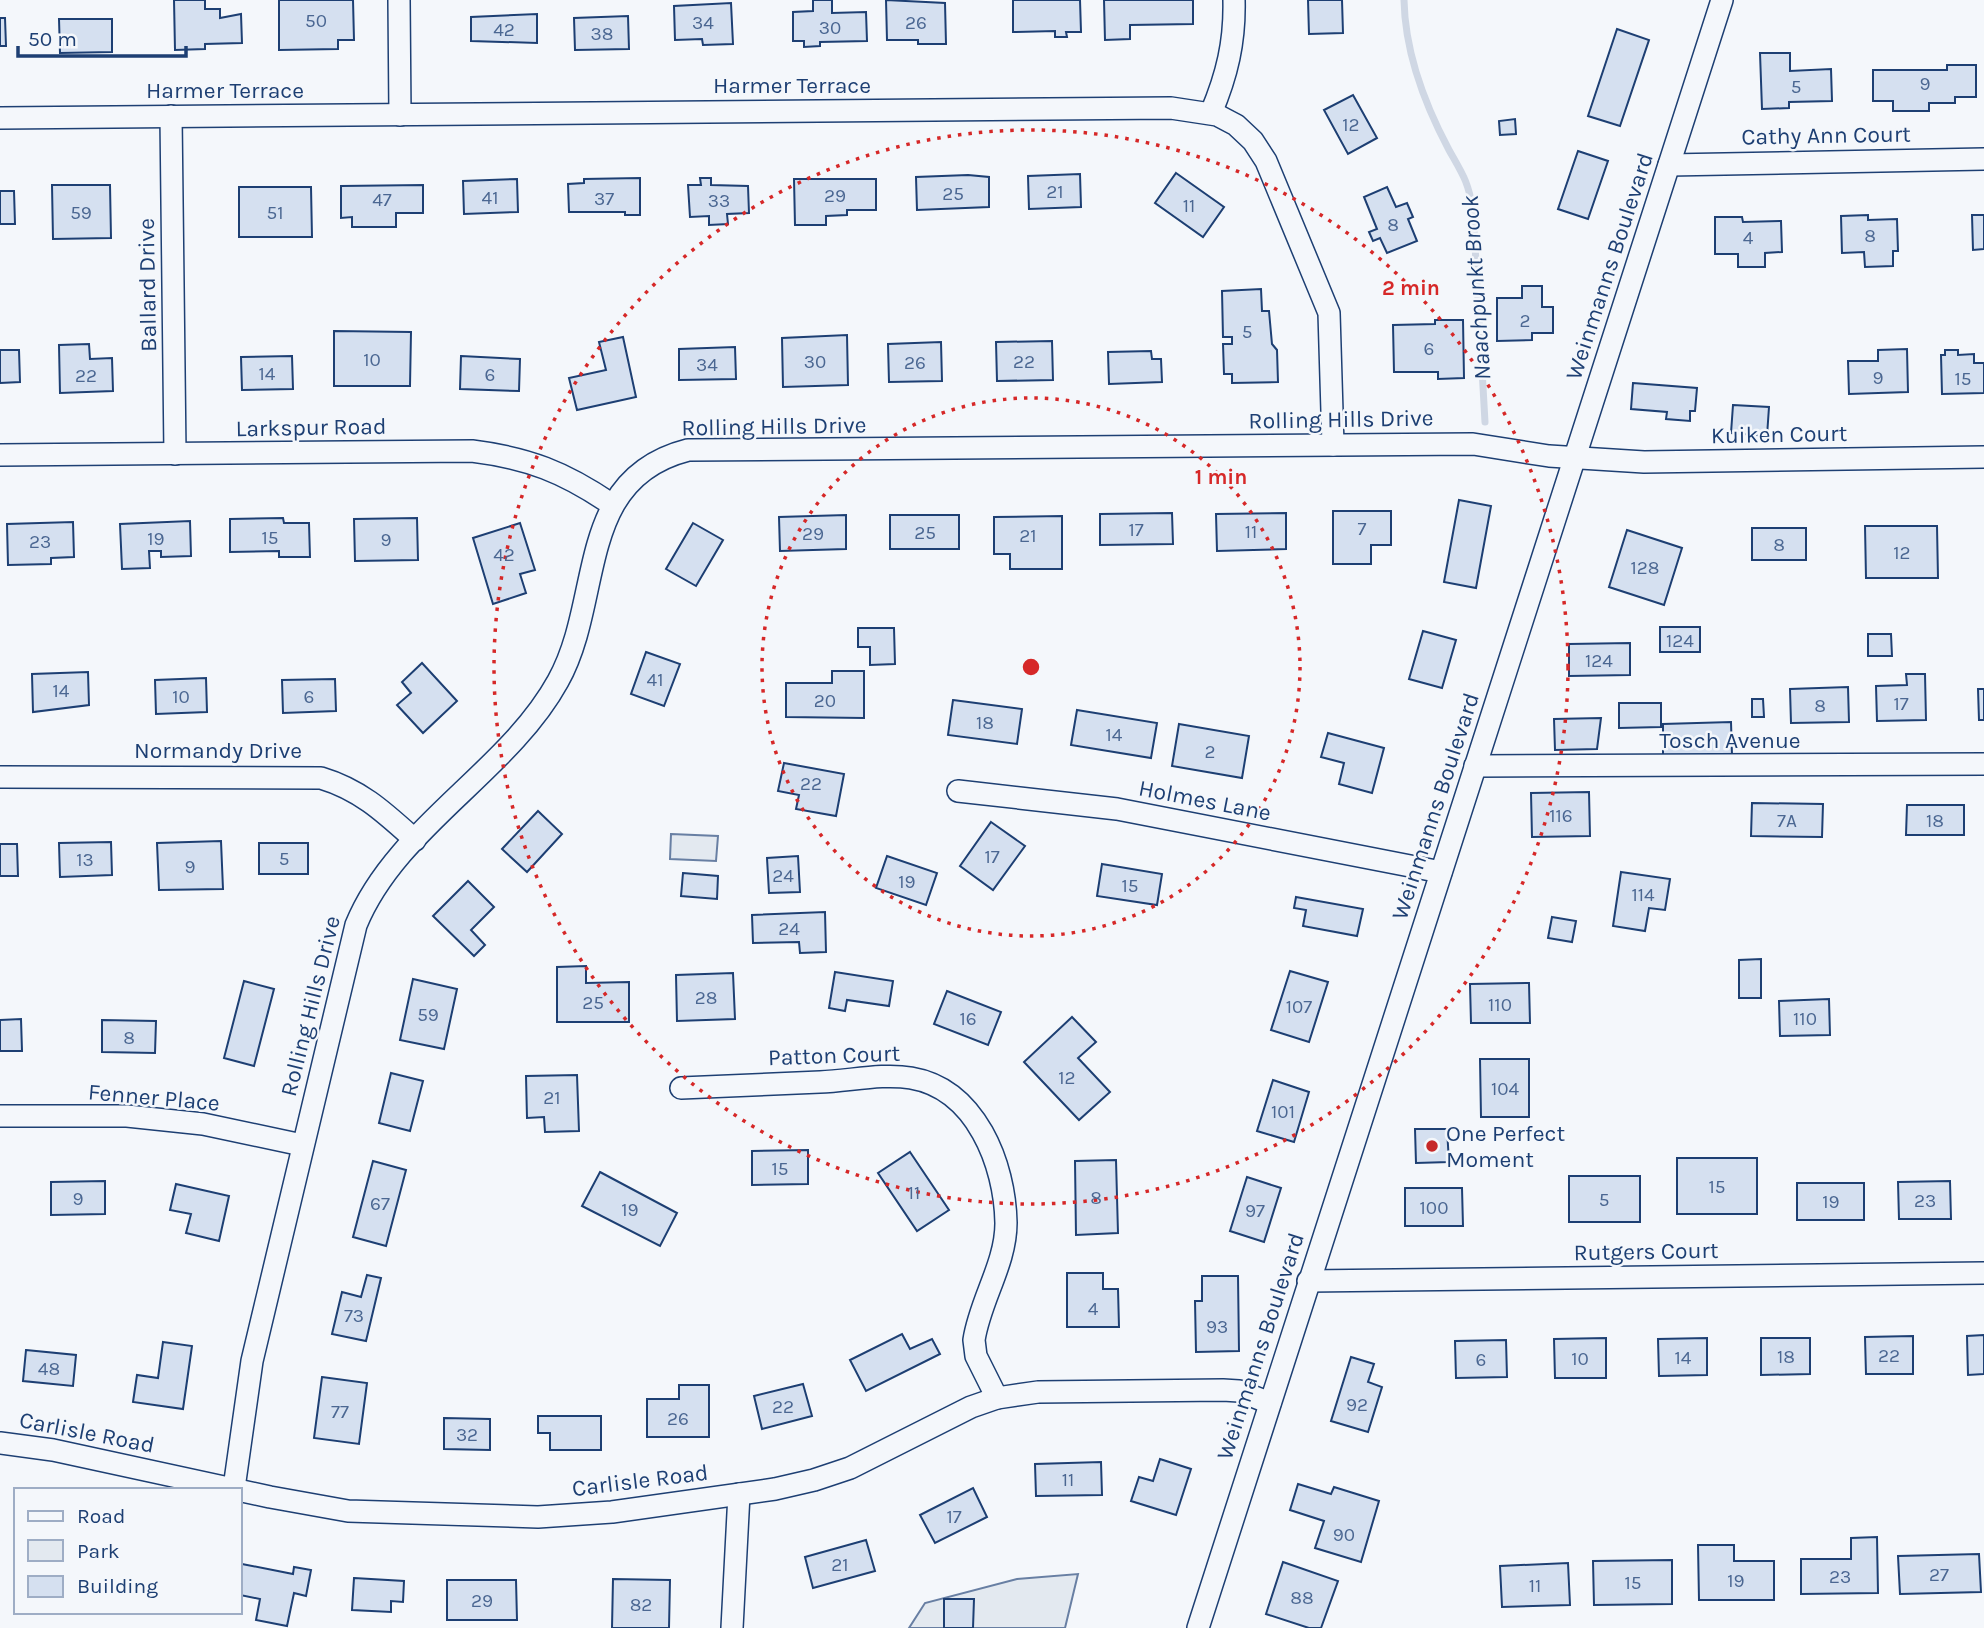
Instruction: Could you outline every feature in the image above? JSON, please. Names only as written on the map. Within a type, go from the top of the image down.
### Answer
[{"type":"street","points":[[399,0],[400,115]]},
{"type":"street","points":[[1211,113],[1226,78],[1233,51],[1234,0]]},
{"type":"street","name":"Weinmanns Boulevard","points":[[1198,1628],[1722,0]]},
{"type":"street","name":"Harmer Terrace","points":[[0,118],[1171,108],[1211,113],[1236,125],[1266,161],[1322,292],[1332,335],[1333,445]]},
{"type":"street","name":"Ballard Drive","points":[[171,116],[175,454]]},
{"type":"street","name":"Cathy Ann Court","points":[[1669,164],[1984,159]]},
{"type":"street","name":"Rolling Hills Drive","points":[[234,1488],[252,1361],[356,925],[381,875],[524,726],[559,680],[571,652],[611,504],[627,483],[645,467],[666,456],[688,450],[1473,444],[1575,459]]},
{"type":"street","name":"Larkspur Road","points":[[0,455],[472,451],[509,456],[544,466],[579,482],[611,504]]},
{"type":"street","name":"Kuiken Court","points":[[1575,459],[1643,462],[1984,457]]},
{"type":"street","name":"Tosch Avenue","points":[[1475,766],[1984,764]]},
{"type":"street","name":"Normandy Drive","points":[[0,777],[321,778],[346,785],[369,799],[415,840]]},
{"type":"street","name":"Holmes Lane","points":[[958,791],[1117,809],[1441,872]]},
{"type":"street","name":"Patton Court","points":[[681,1088],[899,1077],[936,1087],[968,1112],[988,1142],[1003,1188],[1004,1248],[974,1340],[976,1356],[997,1398]]},
{"type":"street","name":"Fenner Place","points":[[0,1116],[127,1116],[203,1124],[302,1145]]},
{"type":"street","name":"Rutgers Court","points":[[1308,1281],[1984,1273]]},
{"type":"street","name":"Carlisle Road","points":[[242,1490],[348,1511],[486,1517],[612,1512],[788,1486],[850,1468],[971,1407],[997,1398],[1038,1392],[1223,1390],[1239,1391],[1270,1403]]},
{"type":"street","name":"Carlisle Road","points":[[0,1443],[53,1450],[234,1488]]},
{"type":"street","points":[[732,1628],[739,1494]]},
{"type":"green space","points":[[671,834],[718,836],[716,861],[670,859]]},
{"type":"green space","points":[[1078,1574],[1065,1628],[909,1628],[925,1603],[1017,1579]]},
{"type":"building","points":[[174,0],[205,0],[205,9],[220,9],[220,18],[241,14],[242,43],[205,44],[205,49],[175,50]]},
{"type":"building","points":[[279,0],[353,0],[354,40],[338,40],[338,49],[279,50]]},
{"type":"building","points":[[813,0],[832,0],[832,13],[866,12],[867,41],[820,42],[820,46],[804,47],[804,41],[793,41],[793,12],[813,11]]},
{"type":"building","points":[[886,0],[945,3],[946,44],[887,40]]},
{"type":"building","points":[[1013,0],[1080,0],[1081,32],[1066,32],[1067,37],[1055,37],[1055,31],[1013,32]]},
{"type":"building","points":[[1104,0],[1193,0],[1193,24],[1130,25],[1130,39],[1105,40]]},
{"type":"building","points":[[1308,0],[1342,0],[1343,33],[1309,34]]},
{"type":"building","points":[[731,3],[733,44],[703,45],[702,39],[675,40],[674,6]]},
{"type":"building","points":[[537,14],[537,43],[471,41],[471,17]]},
{"type":"building","points":[[628,16],[629,49],[575,50],[574,18]]},
{"type":"building","points":[[0,18],[5,18],[6,46],[0,46]]},
{"type":"building","points":[[59,19],[112,19],[112,52],[60,53]]},
{"type":"building","points":[[1617,29],[1649,40],[1620,126],[1588,116]]},
{"type":"building","points":[[1760,53],[1790,53],[1790,71],[1831,69],[1832,101],[1789,102],[1789,108],[1762,109]]},
{"type":"building","points":[[1947,65],[1976,65],[1976,97],[1955,97],[1955,103],[1929,103],[1929,111],[1893,111],[1893,101],[1873,101],[1873,70],[1947,70]]},
{"type":"building","points":[[1353,95],[1377,138],[1348,154],[1324,110]]},
{"type":"building","points":[[1515,119],[1516,134],[1500,135],[1499,121]]},
{"type":"building","points":[[1578,151],[1608,161],[1588,219],[1558,209]]},
{"type":"building","points":[[1176,173],[1224,207],[1203,237],[1155,203]]},
{"type":"building","points":[[1080,174],[1081,207],[1029,209],[1028,176]]},
{"type":"building","points":[[916,177],[989,177],[989,207],[917,210]]},
{"type":"building","points":[[640,178],[640,215],[625,215],[625,212],[569,212],[568,184],[584,183],[584,179]]},
{"type":"building","points":[[700,178],[711,178],[711,185],[748,186],[749,213],[727,214],[728,224],[709,225],[709,216],[690,217],[688,185],[701,185]]},
{"type":"building","points":[[517,179],[518,212],[464,214],[463,181]]},
{"type":"building","points":[[794,179],[876,179],[876,210],[847,210],[847,215],[826,216],[826,225],[795,225]]},
{"type":"building","points":[[52,185],[110,185],[111,238],[53,239]]},
{"type":"building","points":[[423,185],[423,213],[396,213],[396,227],[352,227],[352,217],[341,218],[341,186]]},
{"type":"building","points":[[239,187],[311,187],[312,237],[239,237]]},
{"type":"building","points":[[1387,187],[1396,207],[1407,203],[1413,217],[1408,219],[1417,241],[1387,253],[1380,238],[1373,241],[1369,232],[1377,229],[1364,197]]},
{"type":"building","points":[[0,191],[14,191],[15,224],[0,224]]},
{"type":"building","points":[[1868,215],[1868,220],[1897,219],[1898,251],[1893,251],[1893,266],[1865,267],[1864,252],[1842,253],[1841,216]]},
{"type":"building","points":[[1972,215],[1984,215],[1984,249],[1973,250]]},
{"type":"building","points":[[1715,217],[1742,217],[1743,222],[1781,221],[1782,252],[1765,253],[1765,267],[1738,267],[1738,254],[1715,254]]},
{"type":"building","points":[[1522,286],[1542,286],[1542,307],[1553,307],[1553,333],[1532,333],[1532,340],[1497,341],[1497,298],[1522,298]]},
{"type":"building","points":[[1261,289],[1262,311],[1269,311],[1272,344],[1277,350],[1278,382],[1232,383],[1232,374],[1224,374],[1223,344],[1232,344],[1232,337],[1223,337],[1222,291]]},
{"type":"building","points":[[1435,320],[1463,320],[1464,378],[1438,379],[1438,372],[1394,372],[1393,325],[1435,324]]},
{"type":"building","points":[[334,331],[411,332],[410,386],[334,386]]},
{"type":"building","points":[[847,335],[848,385],[783,387],[782,338]]},
{"type":"building","points":[[623,337],[636,397],[577,410],[569,378],[606,370],[599,342]]},
{"type":"building","points":[[1052,341],[1053,380],[997,381],[996,342]]},
{"type":"building","points":[[941,342],[942,381],[889,382],[888,344]]},
{"type":"building","points":[[89,344],[90,359],[112,358],[113,391],[60,393],[59,345]]},
{"type":"building","points":[[735,347],[736,379],[679,380],[679,349]]},
{"type":"building","points":[[1907,349],[1908,392],[1849,394],[1848,361],[1878,361],[1878,350]]},
{"type":"building","points":[[0,350],[19,350],[20,382],[0,383]]},
{"type":"building","points":[[1945,350],[1958,350],[1958,355],[1974,354],[1974,363],[1984,363],[1984,393],[1942,394],[1941,355],[1945,355]]},
{"type":"building","points":[[1151,351],[1152,359],[1161,359],[1162,382],[1109,384],[1108,352]]},
{"type":"building","points":[[292,356],[293,389],[242,390],[241,357]]},
{"type":"building","points":[[461,356],[520,359],[519,391],[460,389]]},
{"type":"building","points":[[1633,383],[1697,388],[1695,411],[1690,411],[1690,421],[1666,419],[1667,412],[1631,409]]},
{"type":"building","points":[[1733,405],[1769,407],[1767,436],[1731,433]]},
{"type":"building","points":[[1459,500],[1491,506],[1476,588],[1444,582]]},
{"type":"building","points":[[1333,511],[1391,511],[1391,545],[1371,545],[1371,564],[1333,564]]},
{"type":"building","points":[[1172,513],[1173,544],[1100,545],[1100,514]]},
{"type":"building","points":[[1286,513],[1286,549],[1217,551],[1216,514]]},
{"type":"building","points":[[846,515],[846,549],[780,551],[779,517]]},
{"type":"building","points":[[890,515],[959,515],[959,549],[890,549]]},
{"type":"building","points":[[1062,516],[1062,569],[1010,569],[1010,554],[994,554],[994,517]]},
{"type":"building","points":[[283,518],[284,523],[309,523],[310,557],[279,557],[279,551],[230,552],[230,519]]},
{"type":"building","points":[[417,518],[418,560],[355,561],[354,519]]},
{"type":"building","points":[[190,521],[191,556],[161,557],[161,551],[149,551],[150,568],[122,569],[120,524]]},
{"type":"building","points":[[73,522],[74,557],[51,558],[51,564],[8,565],[7,524]]},
{"type":"building","points":[[520,523],[535,570],[520,574],[526,593],[493,604],[473,538]]},
{"type":"building","points":[[693,523],[723,540],[696,586],[666,569]]},
{"type":"building","points":[[1865,526],[1937,526],[1938,578],[1866,578]]},
{"type":"building","points":[[1752,528],[1806,528],[1806,560],[1752,560]]},
{"type":"building","points":[[1627,530],[1682,548],[1664,605],[1609,587]]},
{"type":"building","points":[[1660,627],[1700,627],[1700,652],[1660,652]]},
{"type":"building","points":[[858,628],[894,628],[895,664],[870,665],[870,647],[858,647]]},
{"type":"building","points":[[1423,631],[1456,640],[1442,688],[1409,679]]},
{"type":"building","points":[[1868,634],[1891,634],[1892,656],[1868,656]]},
{"type":"building","points":[[1630,643],[1630,675],[1569,676],[1569,644]]},
{"type":"building","points":[[646,652],[680,664],[664,706],[631,694]]},
{"type":"building","points":[[422,663],[457,701],[423,733],[397,705],[411,693],[402,682]]},
{"type":"building","points":[[832,671],[864,671],[864,718],[786,717],[786,683],[832,683]]},
{"type":"building","points":[[88,672],[89,705],[33,712],[32,674]]},
{"type":"building","points":[[1906,674],[1925,674],[1926,720],[1877,721],[1876,686],[1907,685]]},
{"type":"building","points":[[206,678],[207,712],[156,714],[155,680]]},
{"type":"building","points":[[335,679],[336,711],[283,713],[282,680]]},
{"type":"building","points":[[1848,687],[1849,722],[1791,723],[1790,689]]},
{"type":"building","points":[[1978,689],[1984,689],[1984,720],[1979,720]]},
{"type":"building","points":[[1752,699],[1763,699],[1764,717],[1752,717]]},
{"type":"building","points":[[953,700],[1022,709],[1017,744],[948,735]]},
{"type":"building","points":[[1619,703],[1661,703],[1661,727],[1619,728]]},
{"type":"building","points":[[1077,710],[1157,723],[1151,758],[1071,745]]},
{"type":"building","points":[[1601,718],[1597,749],[1555,750],[1554,719]]},
{"type":"building","points":[[1731,722],[1732,755],[1663,756],[1663,724]]},
{"type":"building","points":[[1179,724],[1249,736],[1242,778],[1172,766]]},
{"type":"building","points":[[1328,733],[1384,748],[1372,793],[1339,784],[1344,763],[1321,757]]},
{"type":"building","points":[[784,763],[844,774],[836,816],[796,809],[799,795],[778,791]]},
{"type":"building","points":[[1589,792],[1590,836],[1532,837],[1531,793]]},
{"type":"building","points":[[1752,803],[1823,804],[1822,837],[1751,836]]},
{"type":"building","points":[[1907,805],[1964,805],[1964,835],[1906,835]]},
{"type":"building","points":[[538,811],[562,834],[527,872],[502,849]]},
{"type":"building","points":[[991,822],[1025,846],[993,890],[960,866]]},
{"type":"building","points":[[221,841],[223,889],[159,890],[157,843]]},
{"type":"building","points":[[111,842],[112,875],[60,877],[59,843]]},
{"type":"building","points":[[259,843],[308,843],[308,874],[259,874]]},
{"type":"building","points":[[0,844],[17,844],[18,876],[0,876]]},
{"type":"building","points":[[798,856],[800,892],[769,893],[767,858]]},
{"type":"building","points":[[887,856],[937,873],[926,905],[876,888]]},
{"type":"building","points":[[1102,864],[1162,874],[1157,905],[1097,896]]},
{"type":"building","points":[[1621,872],[1670,879],[1665,910],[1649,908],[1645,931],[1613,926]]},
{"type":"building","points":[[683,873],[718,876],[717,899],[681,896]]},
{"type":"building","points":[[468,881],[494,907],[471,930],[485,945],[474,956],[433,916]]},
{"type":"building","points":[[1296,897],[1363,909],[1357,936],[1303,926],[1306,910],[1294,908]]},
{"type":"building","points":[[825,912],[826,952],[800,953],[799,942],[753,943],[752,915]]},
{"type":"building","points":[[1552,917],[1576,921],[1572,942],[1548,938]]},
{"type":"building","points":[[1761,959],[1761,998],[1739,998],[1739,960]]},
{"type":"building","points":[[586,966],[586,983],[629,982],[629,1022],[557,1022],[557,967]]},
{"type":"building","points":[[1290,971],[1328,982],[1309,1042],[1271,1030]]},
{"type":"building","points":[[835,972],[893,981],[889,1006],[847,1000],[845,1011],[829,1008]]},
{"type":"building","points":[[733,973],[735,1019],[677,1021],[676,975]]},
{"type":"building","points":[[413,979],[457,989],[444,1049],[400,1040]]},
{"type":"building","points":[[244,981],[274,989],[254,1066],[224,1058]]},
{"type":"building","points":[[1529,983],[1530,1023],[1471,1023],[1470,984]]},
{"type":"building","points":[[947,991],[1001,1012],[988,1045],[934,1024]]},
{"type":"building","points":[[1829,999],[1830,1035],[1780,1036],[1779,1001]]},
{"type":"building","points":[[1072,1017],[1096,1042],[1078,1058],[1110,1092],[1079,1120],[1024,1062]]},
{"type":"building","points":[[21,1019],[22,1051],[0,1051],[0,1020]]},
{"type":"building","points":[[102,1020],[156,1021],[155,1053],[102,1052]]},
{"type":"building","points":[[1480,1059],[1529,1059],[1529,1117],[1481,1117]]},
{"type":"building","points":[[391,1073],[423,1081],[410,1131],[379,1123]]},
{"type":"building","points":[[577,1075],[579,1131],[545,1132],[544,1117],[527,1118],[526,1076]]},
{"type":"building","points":[[1273,1080],[1309,1092],[1294,1142],[1257,1131]]},
{"type":"building","name":"One Perfect Moment","points":[[1415,1129],[1447,1129],[1449,1162],[1416,1163]]},
{"type":"building","points":[[808,1150],[808,1184],[752,1185],[752,1151]]},
{"type":"building","points":[[910,1152],[949,1210],[917,1231],[878,1173]]},
{"type":"building","points":[[1677,1158],[1757,1158],[1757,1214],[1677,1214]]},
{"type":"building","points":[[1116,1160],[1118,1233],[1076,1235],[1075,1161]]},
{"type":"building","points":[[373,1161],[406,1170],[386,1246],[353,1237]]},
{"type":"building","points":[[600,1172],[677,1213],[660,1246],[582,1206]]},
{"type":"building","points":[[1569,1176],[1640,1176],[1640,1222],[1569,1222]]},
{"type":"building","points":[[1247,1177],[1281,1188],[1264,1242],[1230,1231]]},
{"type":"building","points":[[105,1181],[105,1214],[51,1215],[51,1182]]},
{"type":"building","points":[[1950,1181],[1951,1219],[1899,1219],[1898,1182]]},
{"type":"building","points":[[1797,1183],[1864,1183],[1864,1220],[1797,1220]]},
{"type":"building","points":[[176,1184],[229,1196],[219,1241],[186,1233],[191,1214],[170,1210]]},
{"type":"building","points":[[1405,1188],[1462,1188],[1463,1226],[1405,1226]]},
{"type":"building","points":[[1067,1273],[1103,1273],[1103,1289],[1118,1289],[1119,1327],[1067,1327]]},
{"type":"building","points":[[367,1275],[381,1278],[366,1341],[332,1334],[342,1292],[361,1297]]},
{"type":"building","points":[[1202,1276],[1238,1276],[1239,1351],[1196,1352],[1195,1301],[1202,1301]]},
{"type":"building","points":[[902,1334],[910,1349],[932,1339],[940,1354],[866,1391],[850,1360]]},
{"type":"building","points":[[1984,1335],[1984,1374],[1968,1375],[1967,1336]]},
{"type":"building","points":[[1913,1336],[1913,1374],[1866,1374],[1865,1337]]},
{"type":"building","points":[[1606,1338],[1606,1378],[1555,1378],[1554,1339]]},
{"type":"building","points":[[1707,1338],[1707,1375],[1659,1376],[1658,1339]]},
{"type":"building","points":[[1761,1338],[1810,1338],[1810,1374],[1761,1375]]},
{"type":"building","points":[[1506,1340],[1507,1377],[1456,1378],[1455,1341]]},
{"type":"building","points":[[163,1342],[192,1346],[183,1409],[133,1402],[137,1375],[158,1378]]},
{"type":"building","points":[[26,1350],[76,1355],[73,1386],[23,1381]]},
{"type":"building","points":[[1351,1357],[1374,1364],[1368,1382],[1382,1387],[1368,1432],[1331,1421]]},
{"type":"building","points":[[322,1377],[367,1383],[359,1444],[314,1438]]},
{"type":"building","points":[[803,1384],[812,1416],[762,1429],[754,1396]]},
{"type":"building","points":[[679,1385],[709,1385],[709,1437],[647,1437],[647,1399],[679,1399]]},
{"type":"building","points":[[538,1416],[601,1416],[601,1450],[550,1450],[550,1433],[538,1433]]},
{"type":"building","points":[[444,1418],[490,1419],[490,1450],[444,1449]]},
{"type":"building","points":[[1160,1459],[1191,1469],[1176,1515],[1131,1501],[1139,1477],[1153,1481]]},
{"type":"building","points":[[1101,1462],[1102,1495],[1036,1496],[1035,1464]]},
{"type":"building","points":[[1298,1484],[1331,1494],[1334,1487],[1379,1501],[1361,1562],[1315,1548],[1324,1521],[1290,1510]]},
{"type":"building","points":[[973,1488],[987,1517],[935,1543],[920,1515]]},
{"type":"building","points":[[1877,1537],[1878,1593],[1801,1594],[1801,1559],[1851,1559],[1851,1538]]},
{"type":"building","points":[[866,1540],[875,1571],[813,1588],[805,1557]]},
{"type":"building","points":[[1698,1545],[1734,1545],[1734,1561],[1774,1561],[1774,1600],[1699,1600]]},
{"type":"building","points":[[1979,1554],[1981,1592],[1900,1594],[1898,1556]]},
{"type":"building","points":[[1672,1560],[1672,1604],[1594,1605],[1593,1561]]},
{"type":"building","points":[[1283,1562],[1338,1581],[1321,1628],[1309,1628],[1266,1614]]},
{"type":"building","points":[[1568,1563],[1570,1605],[1502,1607],[1500,1566]]},
{"type":"building","points":[[242,1564],[293,1574],[294,1567],[311,1570],[306,1596],[294,1593],[287,1626],[256,1620],[260,1599],[242,1595]]},
{"type":"building","points":[[354,1578],[404,1581],[403,1602],[391,1601],[391,1612],[352,1610]]},
{"type":"building","points":[[613,1579],[670,1580],[669,1628],[612,1628]]},
{"type":"building","points":[[447,1580],[516,1580],[517,1620],[447,1620]]},
{"type":"building","points":[[944,1599],[974,1599],[973,1628],[944,1628]]},
{"type":"waterway","name":"Naachpunkt Brook","points":[[1404,0],[1408,39],[1418,78],[1440,133],[1464,178],[1473,210],[1485,422]]},
{"type":"place","name":"One Perfect Moment","points":[[1432,1146]]}]
